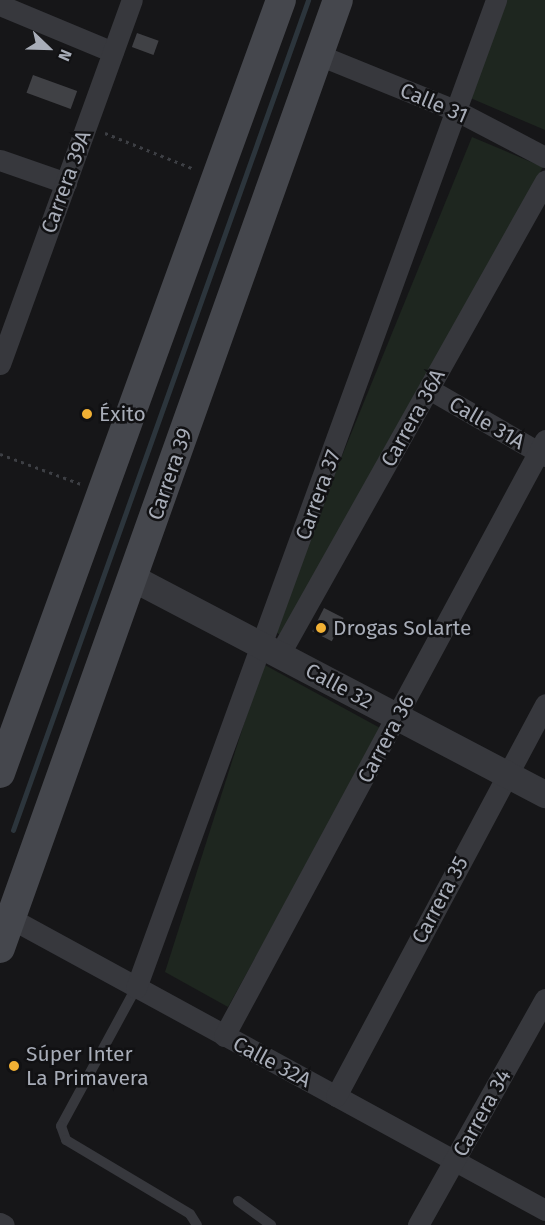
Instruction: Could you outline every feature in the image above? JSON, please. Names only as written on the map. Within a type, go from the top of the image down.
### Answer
[{"type":"main road","points":[[0,773],[281,0]]},
{"type":"main road","name":"Carrera 39","points":[[3,930],[32,860],[338,0]]},
{"type":"main road","points":[[0,879],[25,871],[32,860]]},
{"type":"street","name":"Carrera 39A","points":[[0,364],[132,0]]},
{"type":"street","name":"Carrera 37","points":[[136,988],[271,650],[496,0]]},
{"type":"street","points":[[0,4],[113,52]]},
{"type":"street","name":"Calle 31","points":[[319,55],[457,111],[545,157]]},
{"type":"street","points":[[0,160],[66,183]]},
{"type":"street","name":"Carrera 36A","points":[[271,650],[429,389],[545,181]]},
{"type":"street","name":"Calle 31A","points":[[429,389],[543,450]]},
{"type":"street","name":"Carrera 36","points":[[224,1036],[543,450]]},
{"type":"street","name":"Calle 32","points":[[133,578],[545,794]]},
{"type":"street","name":"Carrera 35","points":[[336,1096],[545,704]]},
{"type":"street","name":"Calle 32A","points":[[3,930],[136,988],[545,1210]]},
{"type":"street","name":"Carrera 34","points":[[418,1225],[545,999]]},
{"type":"street","points":[[0,1223],[4,1225]]},
{"type":"lane","points":[[136,988],[61,1126],[66,1140],[190,1214],[197,1225]]},
{"type":"lane","points":[[238,1201],[271,1225]]},
{"type":"path","points":[[87,126],[216,178]]},
{"type":"path","points":[[0,454],[103,492]]},
{"type":"shaded area","points":[[507,0],[545,0],[545,130],[468,97]]},
{"type":"shaded area","points":[[472,137],[543,167],[283,636],[271,630]]},
{"type":"shaded area","points":[[263,664],[382,729],[228,1007],[165,972]]},
{"type":"building","points":[[137,33],[159,41],[153,55],[132,47]]},
{"type":"building","points":[[33,75],[77,91],[71,109],[27,93]]},
{"type":"building","points":[[324,608],[344,618],[332,641],[312,631]]},
{"type":"waterway","points":[[13,830],[308,0]]},
{"type":"place","name":"Éxito","points":[[87,414]]},
{"type":"place","name":"Drogas Solarte","points":[[321,628]]},
{"type":"place","name":"Súper Inter La Primavera","points":[[14,1066]]}]
